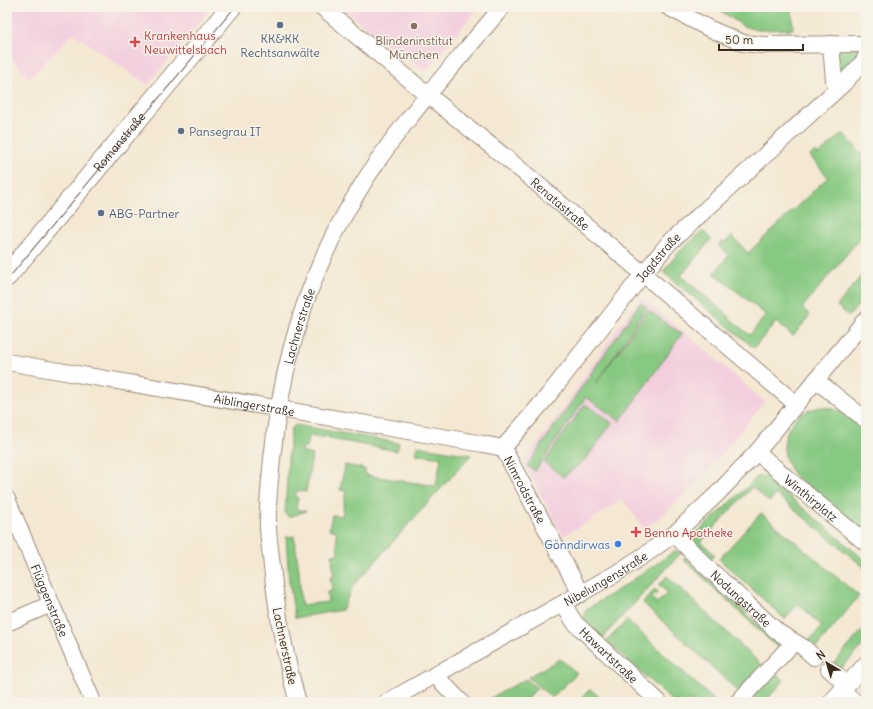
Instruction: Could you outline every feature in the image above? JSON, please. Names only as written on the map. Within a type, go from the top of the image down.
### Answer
[{"type":"main road","name":"Romanstraße","points":[[7,276],[231,7]]},
{"type":"street","name":"Renatastraße","points":[[322,7],[428,95],[522,170],[796,404]]},
{"type":"street","name":"Lachnerstraße","points":[[298,702],[289,671],[277,608],[268,526],[270,479],[278,408],[291,345],[305,302],[331,239],[356,194],[382,154],[428,95],[502,7]]},
{"type":"street","points":[[668,7],[715,31],[743,43],[762,46],[866,44]]},
{"type":"street","points":[[831,44],[834,80],[838,88]]},
{"type":"street","name":"Jagdstraße","points":[[502,448],[548,397],[643,274],[669,243],[838,88],[864,61],[866,56]]},
{"type":"street","name":"Nibelungenstraße","points":[[387,702],[581,594],[646,554],[674,534],[716,495],[757,452],[866,319]]},
{"type":"street","name":"Aiblingerstraße","points":[[7,362],[502,448]]},
{"type":"street","points":[[816,380],[866,420]]},
{"type":"street","name":"Nimrodstraße","points":[[502,448],[581,594]]},
{"type":"street","name":"Winthirplatz","points":[[757,452],[866,542]]},
{"type":"street","name":"Flüggenstraße","points":[[7,499],[93,702]]},
{"type":"street","name":"Nodungstraße","points":[[674,534],[707,567],[778,632],[802,646],[814,657]]},
{"type":"street","points":[[7,623],[51,604]]},
{"type":"street","name":"Hawartstraße","points":[[563,604],[575,623],[659,702]]},
{"type":"street","points":[[738,702],[794,642]]},
{"type":"street","points":[[831,702],[866,664]]},
{"type":"street","points":[[829,669],[855,702]]},
{"type":"street","points":[[435,675],[462,702]]},
{"type":"shaded area","name":"Krankenhaus Neuwittelsbach","points":[[7,7],[212,7],[148,85],[73,33],[29,79],[7,52]]},
{"type":"shaded area","name":"Blindeninstitut München","points":[[341,7],[479,7],[425,72],[398,49],[387,46]]},
{"type":"shaded area","points":[[641,298],[689,336],[765,402],[701,479],[667,511],[645,529],[622,499],[591,520],[563,536],[523,462],[563,408],[615,331]]},
{"type":"green space","points":[[720,7],[792,7],[793,29],[757,30],[743,26],[718,9]]},
{"type":"green space","points":[[837,47],[862,48],[854,66],[839,82]]},
{"type":"green space","points":[[843,133],[866,159],[866,231],[802,308],[810,315],[793,336],[776,322],[754,348],[663,272],[679,252],[703,231],[711,239],[681,276],[750,335],[766,315],[714,273],[729,255],[718,245],[722,241],[724,243],[732,236],[748,253],[828,177],[810,156],[815,151],[818,155]]},
{"type":"green space","points":[[866,270],[866,296],[849,316],[837,306]]},
{"type":"green space","points":[[640,303],[647,307],[595,385],[648,310],[682,334],[620,421],[586,397],[535,471],[527,466]]},
{"type":"green space","points":[[585,404],[612,423],[585,460],[563,477],[544,462]]},
{"type":"green space","points":[[821,407],[834,409],[840,412],[866,430],[866,536],[800,480],[790,469],[786,460],[784,445],[786,435],[794,420],[810,410]]},
{"type":"green space","points":[[295,425],[399,443],[397,451],[330,439],[330,437],[324,436],[323,438],[309,436],[306,447],[303,447],[302,452],[312,455],[306,492],[296,491],[295,497],[298,498],[296,509],[306,511],[289,517],[285,514],[288,460],[291,429]]},
{"type":"green space","points":[[417,446],[471,455],[353,586],[342,610],[295,618],[289,581],[286,537],[294,536],[299,570],[301,605],[328,602],[327,592],[332,591],[330,577],[334,577],[332,555],[338,554],[336,531],[329,529],[332,515],[342,516],[346,491],[340,490],[345,465],[365,469],[365,475],[436,486],[441,458],[416,454]]},
{"type":"green space","points":[[763,476],[866,561],[866,569],[776,494],[769,502],[752,487],[701,542],[715,555],[711,560],[690,539],[757,477]]},
{"type":"green space","points":[[761,513],[859,596],[817,647],[809,641],[822,626],[798,604],[785,619],[719,559]]},
{"type":"green space","points":[[675,551],[681,553],[603,637],[585,621],[584,614],[587,609]]},
{"type":"green space","points":[[685,557],[778,643],[778,648],[683,559]]},
{"type":"green space","points":[[667,576],[762,665],[738,691],[643,603],[655,589],[658,592],[652,598],[657,603],[667,593],[659,585]]},
{"type":"green space","points":[[627,620],[716,702],[673,702],[607,641]]},
{"type":"green space","points":[[865,627],[866,642],[840,669],[834,663]]},
{"type":"green space","points":[[560,659],[577,673],[552,698],[528,677]]},
{"type":"green space","points":[[775,673],[784,680],[765,702],[748,702]]},
{"type":"green space","points":[[526,679],[537,688],[524,702],[483,702]]},
{"type":"green space","points":[[590,689],[605,702],[578,702]]},
{"type":"tram line","points":[[7,280],[235,7]]},
{"type":"place","name":"KK&KK Rechtsanwälte","points":[[280,25]]},
{"type":"place","name":"Blindeninstitut München","points":[[414,26]]},
{"type":"place","name":"Krankenhaus Neuwittelsbach","points":[[135,42]]},
{"type":"place","name":"Pansegrau IT","points":[[181,131]]},
{"type":"place","name":"ABG-Partner","points":[[101,213]]},
{"type":"place","name":"Benno Apotheke","points":[[636,532]]},
{"type":"place","name":"Gönndirwas","points":[[618,544]]}]
